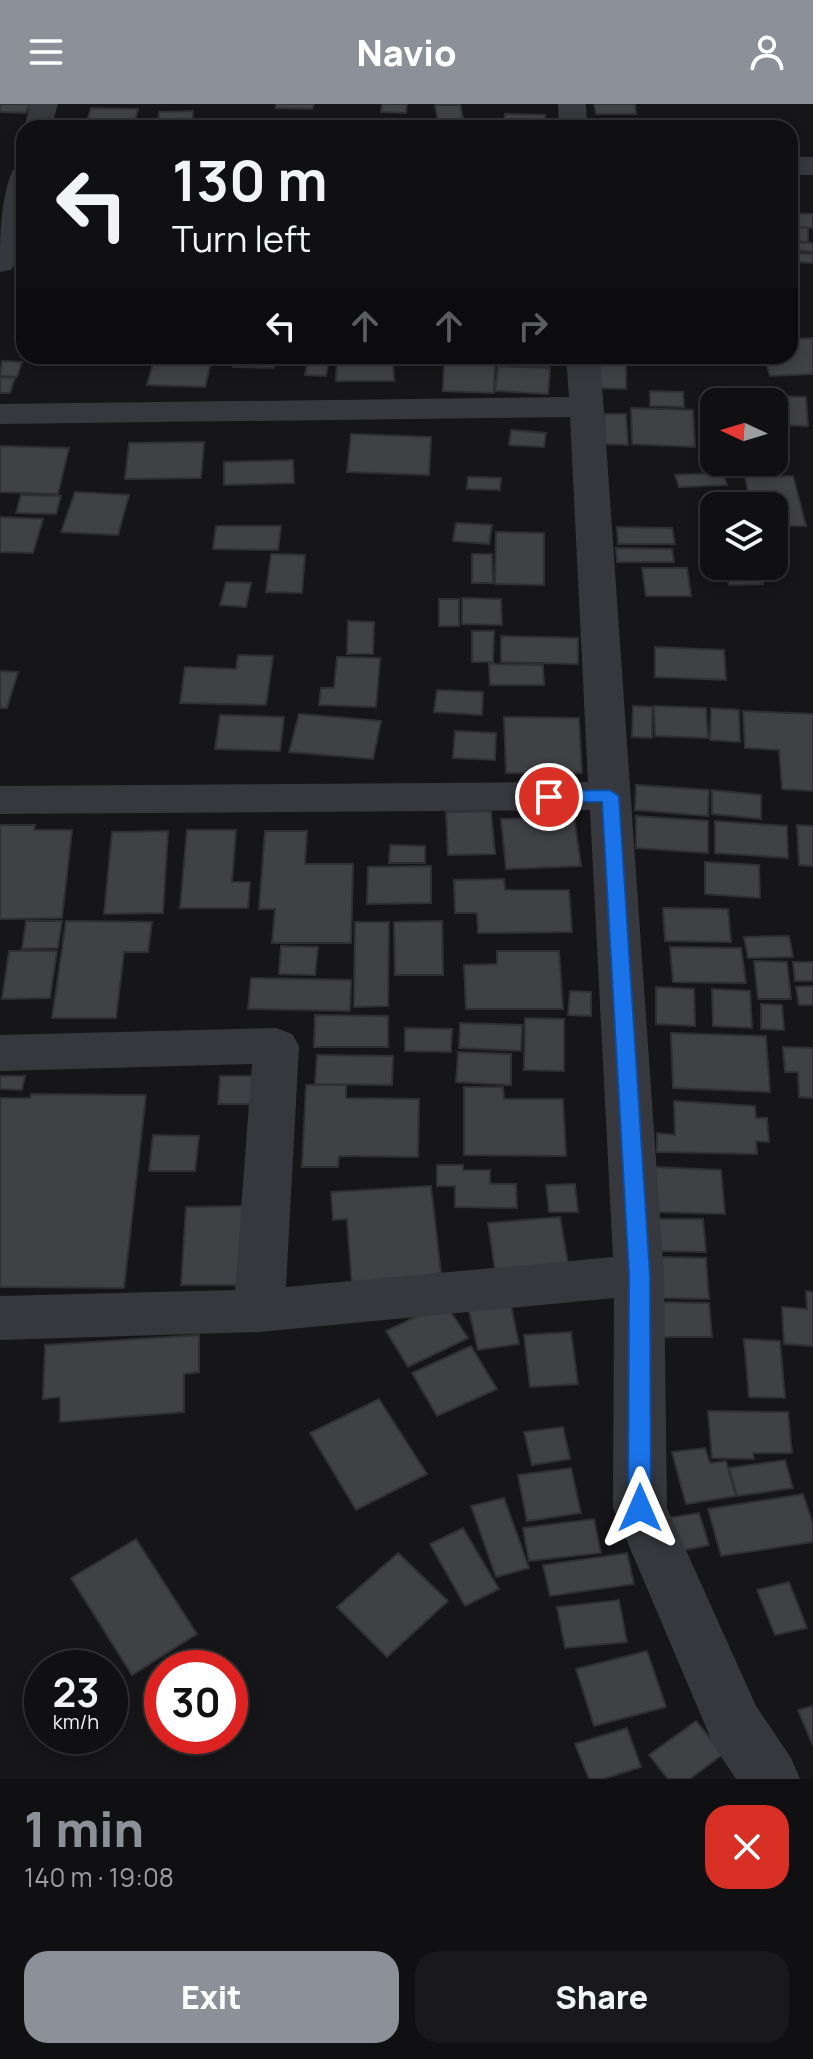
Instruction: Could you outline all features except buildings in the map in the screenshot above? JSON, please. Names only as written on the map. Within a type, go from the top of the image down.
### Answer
[{"type":"street","points":[[0,263],[16,205]]},
{"type":"street","points":[[583,364],[639,1275],[640,1508],[735,1726],[770,1779]]},
{"type":"street","points":[[0,414],[585,407]]},
{"type":"street","points":[[0,800],[610,796]]},
{"type":"street","points":[[0,1053],[276,1046],[259,1311]]},
{"type":"street","points":[[0,1318],[259,1311],[639,1275]]},
{"type":"route","points":[[549,797],[610,796],[639,1275],[640,1508]]}]
